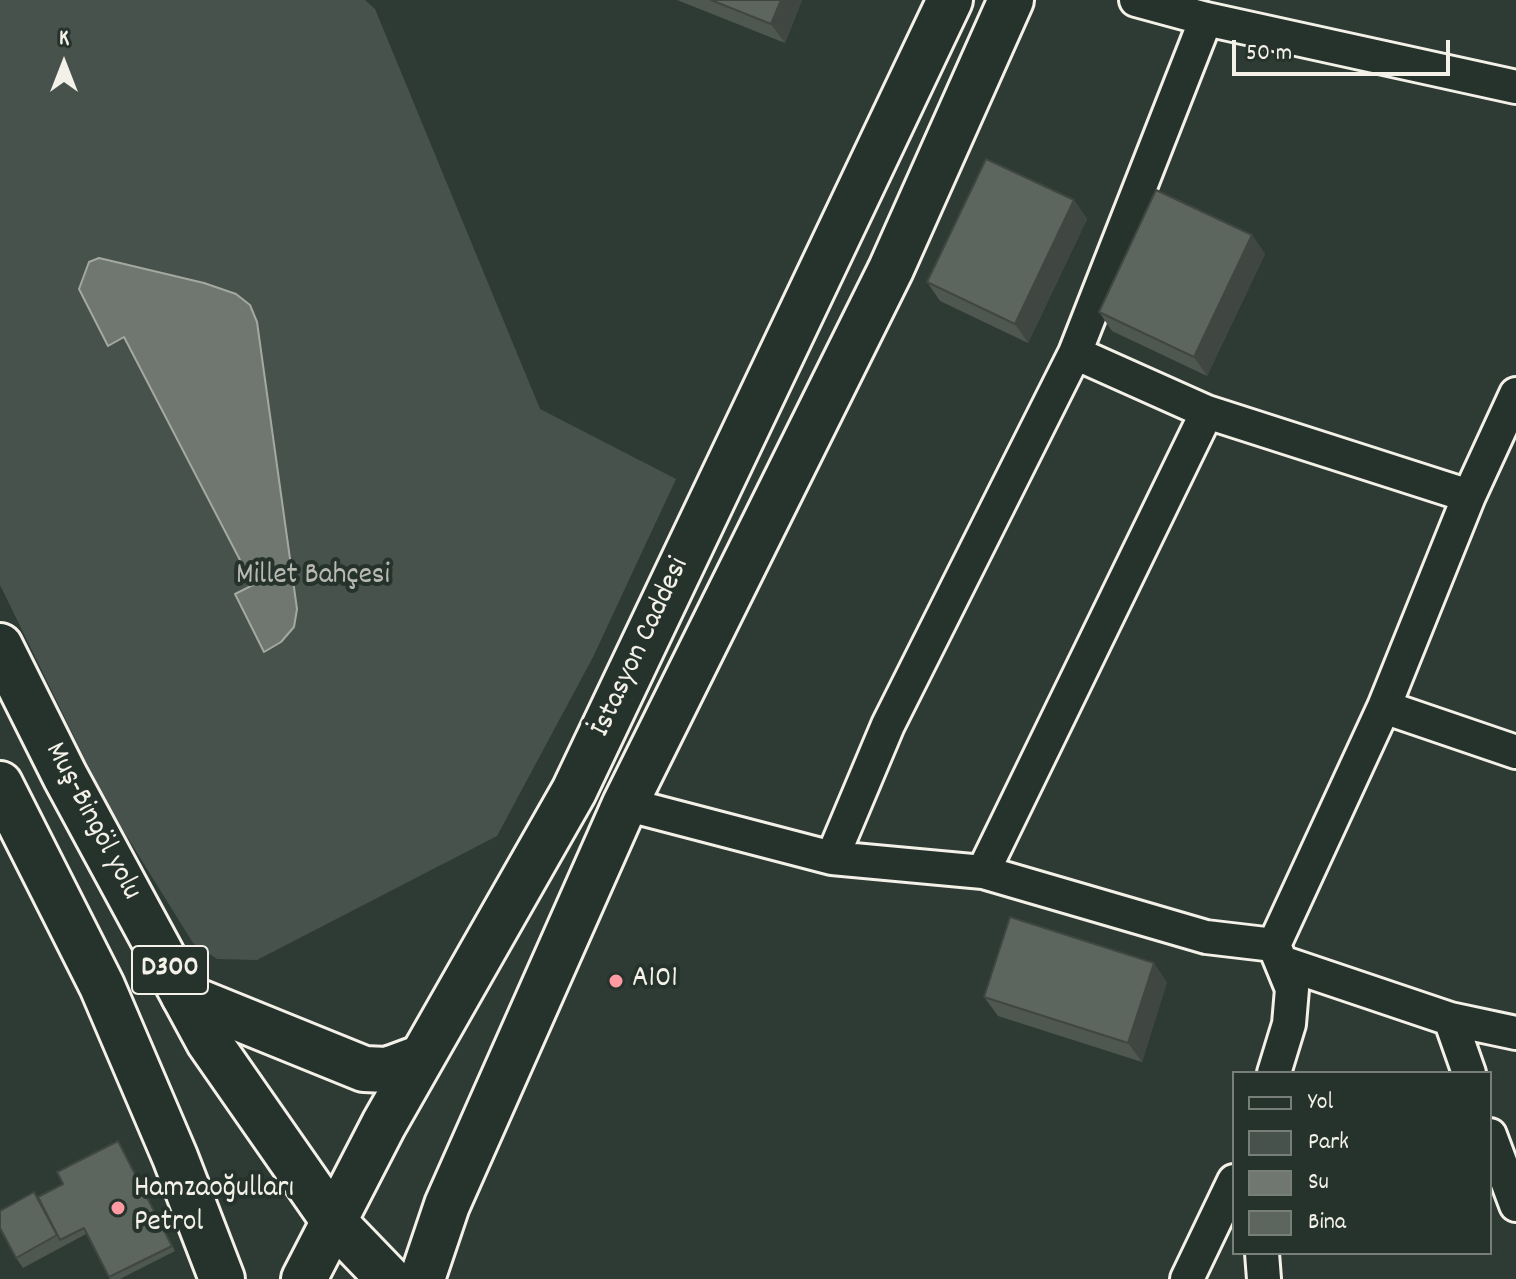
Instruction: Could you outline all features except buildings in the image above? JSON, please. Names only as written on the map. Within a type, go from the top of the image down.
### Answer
[{"type":"main road","name":"İstasyon Caddesi","points":[[304,1279],[384,1124],[574,791],[950,0]]},
{"type":"main road","name":"İstasyon Caddesi","points":[[422,1279],[447,1205],[625,804],[891,269],[1011,0]]},
{"type":"main road","name":"Muş-Bingöl yolu","points":[[0,646],[65,776],[209,1042],[335,1223],[384,1274]]},
{"type":"main road","name":"Muş-Bingöl yolu","points":[[0,784],[102,986],[175,1157],[222,1279]]},
{"type":"main road","points":[[184,996],[364,1069],[387,1070],[422,1057]]},
{"type":"street","points":[[1136,0],[1206,19],[1516,87]]},
{"type":"street","points":[[832,858],[888,725],[1075,353],[1206,19]]},
{"type":"street","points":[[1075,353],[1207,412],[1469,496]]},
{"type":"street","points":[[1275,1071],[1289,1024],[1292,989],[1277,954],[1384,707],[1469,496],[1513,409]]},
{"type":"street","points":[[983,872],[1207,412]]},
{"type":"street","points":[[1384,707],[1516,752]]},
{"type":"street","points":[[625,804],[832,858],[983,872],[1206,937],[1277,954],[1450,1019],[1516,1033]]},
{"type":"street","points":[[1450,1019],[1468,1071]]},
{"type":"street","points":[[1492,1140],[1516,1205]]},
{"type":"street","points":[[1187,1279],[1232,1185]]},
{"type":"street","points":[[1262,1255],[1264,1279]]},
{"type":"green space","name":"Millet Bahçesi","points":[[0,0],[365,0],[375,9],[540,409],[676,479],[593,657],[497,836],[257,960],[217,959],[193,943],[108,806],[0,585]]},
{"type":"water","points":[[99,258],[204,283],[236,294],[250,305],[257,322],[297,609],[294,627],[281,642],[264,652],[235,594],[253,585],[124,337],[108,346],[79,289],[89,262]]},
{"type":"place","name":"A101","points":[[616,981]]},
{"type":"place","name":"Hamzaoğulları Petrol","points":[[118,1208]]}]
